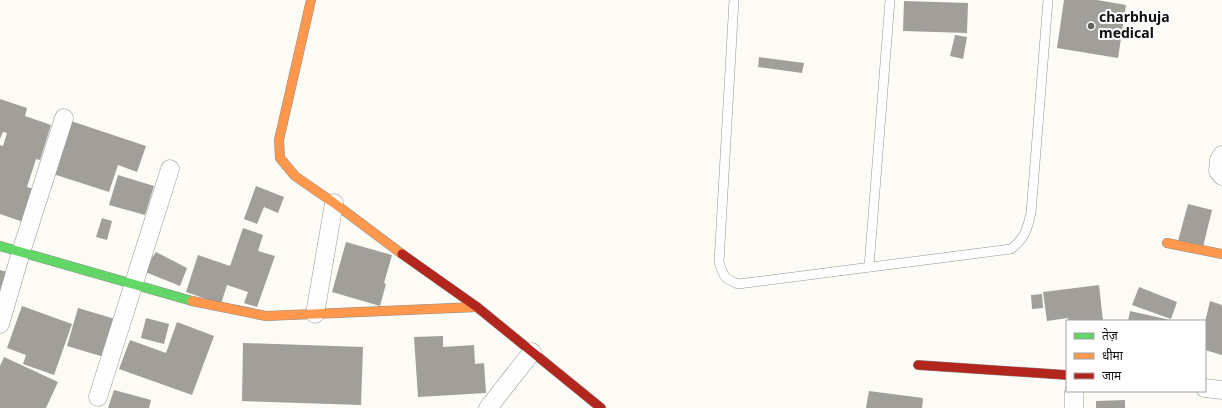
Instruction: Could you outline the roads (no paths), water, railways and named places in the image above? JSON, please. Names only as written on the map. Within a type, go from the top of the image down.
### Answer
[{"type":"street","points":[[311,0],[279,140],[280,158],[295,176],[334,203],[411,261],[477,307],[601,408]]},
{"type":"street","points":[[0,324],[21,252],[64,118]]},
{"type":"street","points":[[1222,154],[1219,160],[1218,171],[1222,176]]},
{"type":"street","points":[[98,397],[170,169]]},
{"type":"street","points":[[315,314],[334,203]]},
{"type":"street","points":[[1167,243],[1222,254]]},
{"type":"street","points":[[0,246],[200,303],[266,316],[477,307]]},
{"type":"street","points":[[488,408],[532,352]]},
{"type":"street","points":[[918,366],[1066,375]]},
{"type":"street","points":[[1206,388],[1222,390]]},
{"type":"street","points":[[1074,392],[1074,408]]},
{"type":"lane","points":[[734,0],[719,262],[721,272],[728,280],[738,284],[1011,249],[1019,242],[1027,230],[1031,214],[1048,0]]},
{"type":"lane","points":[[869,267],[890,0]]},
{"type":"place","name":"charbhuja medical","points":[[1091,26]]}]
